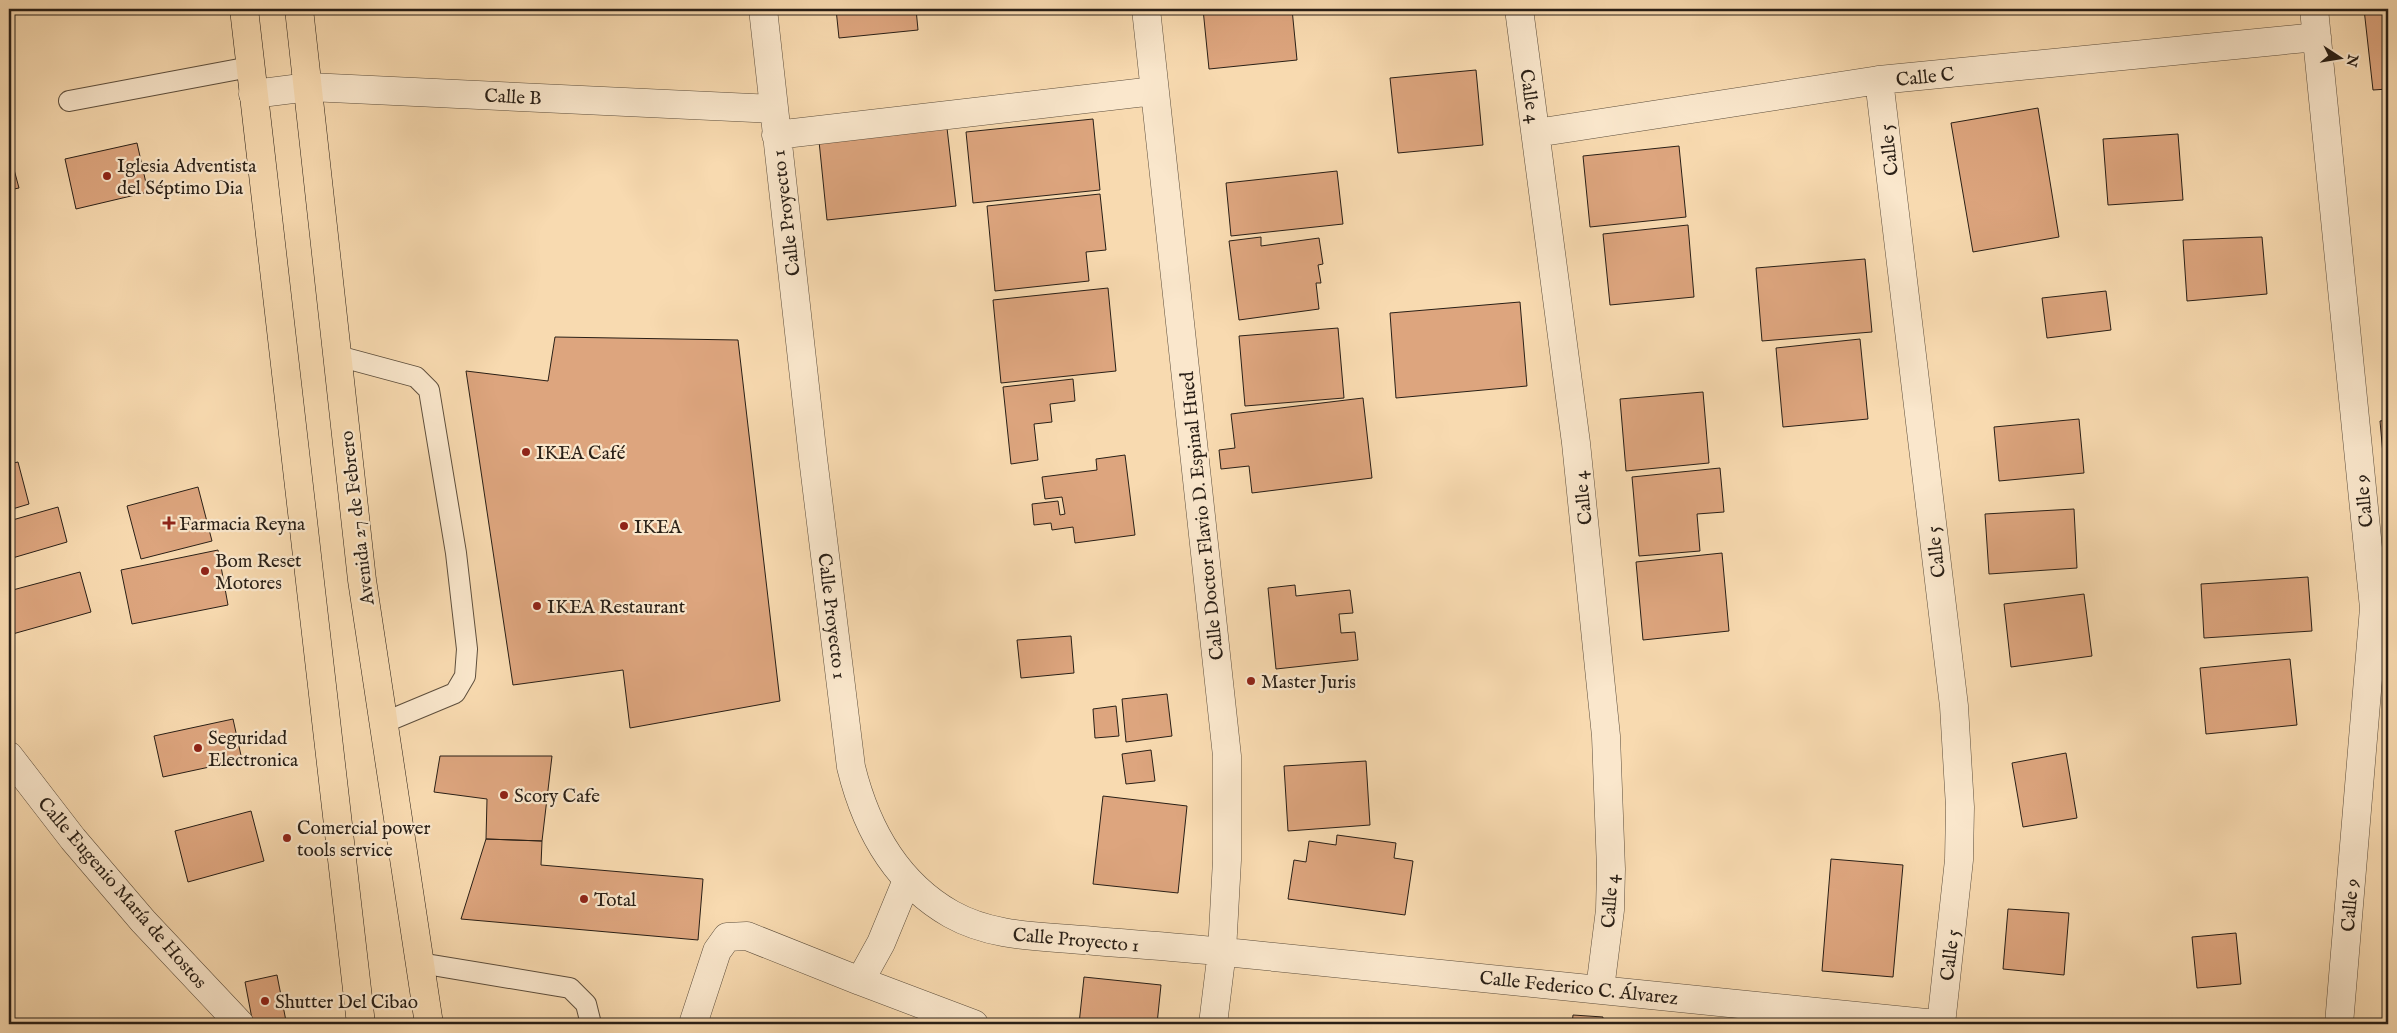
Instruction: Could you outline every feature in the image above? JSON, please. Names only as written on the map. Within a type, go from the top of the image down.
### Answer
[{"type":"main road","points":[[244,9],[361,1024]]},
{"type":"main road","name":"Avenida 27 de Febrero","points":[[299,9],[362,580],[429,1024]]},
{"type":"street","name":"Calle Proyecto 1","points":[[763,9],[852,767],[858,797],[870,827],[886,855],[907,880],[952,914],[1001,933],[1222,951]]},
{"type":"street","name":"Calle Doctor Flavio D. Espinal Hued","points":[[1146,9],[1227,756],[1227,860],[1222,951],[1213,1024]]},
{"type":"street","name":"Calle 4","points":[[1519,9],[1576,442],[1606,736],[1611,878],[1610,910],[1600,989]]},
{"type":"street","name":"Calle 9","points":[[2314,9],[2381,610],[2339,1024]]},
{"type":"street","name":"Calle C","points":[[1536,133],[1879,80],[2317,38]]},
{"type":"street","name":"Calle 5","points":[[1879,80],[1955,724],[1960,807],[1959,860],[1941,1024]]},
{"type":"street","name":"Calle B","points":[[253,94],[309,87],[775,122],[1154,91]]},
{"type":"street","name":"Calle Eugenio María de Hostos","points":[[9,756],[73,839],[144,921],[240,1024]]},
{"type":"street","points":[[860,981],[881,943],[907,880]]},
{"type":"street","points":[[693,1024],[717,951],[727,938],[746,936],[974,1024]]},
{"type":"street","name":"Calle Federico C. Álvarez","points":[[1222,951],[1936,1024]]},
{"type":"lane","points":[[69,101],[250,67]]},
{"type":"lane","points":[[338,356],[416,377],[429,390],[456,553],[468,648],[465,676],[455,693],[383,723]]},
{"type":"lane","points":[[420,963],[570,988],[586,1004],[591,1024]]},
{"type":"building","points":[[836,9],[916,9],[918,30],[839,38]]},
{"type":"building","points":[[1203,9],[1292,9],[1297,60],[1209,69]]},
{"type":"building","points":[[2364,9],[2388,9],[2388,89],[2373,90]]},
{"type":"building","points":[[1476,70],[1483,145],[1398,153],[1390,78]]},
{"type":"building","points":[[2038,108],[2059,237],[1973,252],[1951,123]]},
{"type":"building","points":[[1093,119],[1100,190],[973,203],[966,132]]},
{"type":"building","points":[[947,128],[956,206],[827,220],[819,141]]},
{"type":"building","points":[[2178,134],[2183,200],[2108,205],[2103,139]]},
{"type":"building","name":"Iglesia Adventista del Séptimo Dia","points":[[137,143],[148,192],[76,209],[65,159]]},
{"type":"building","points":[[1679,146],[1686,217],[1590,227],[1583,156]]},
{"type":"building","points":[[9,151],[19,188],[9,190]]},
{"type":"building","points":[[1337,171],[1343,224],[1231,236],[1226,183]]},
{"type":"building","points":[[1100,194],[1106,250],[1086,252],[1089,281],[995,291],[987,206]]},
{"type":"building","points":[[1688,225],[1694,297],[1610,305],[1603,234]]},
{"type":"building","points":[[1261,237],[1261,246],[1319,238],[1323,264],[1318,265],[1321,283],[1316,283],[1319,309],[1239,320],[1229,241]]},
{"type":"building","points":[[2262,237],[2267,294],[2187,301],[2183,240]]},
{"type":"building","points":[[1865,259],[1872,332],[1762,341],[1756,268]]},
{"type":"building","points":[[1108,288],[1116,371],[1001,383],[993,300]]},
{"type":"building","points":[[2106,291],[2111,330],[2047,338],[2042,298]]},
{"type":"building","points":[[1520,302],[1527,386],[1396,398],[1390,313]]},
{"type":"building","points":[[1338,328],[1344,398],[1245,406],[1239,336]]},
{"type":"building","name":"IKEA","points":[[555,337],[738,340],[780,701],[630,728],[623,670],[513,685],[466,371],[548,381]]},
{"type":"building","points":[[1860,339],[1868,419],[1783,427],[1776,348]]},
{"type":"building","points":[[1073,379],[1075,401],[1050,404],[1052,422],[1034,424],[1038,460],[1011,464],[1003,387]]},
{"type":"building","points":[[1703,392],[1709,463],[1626,471],[1620,399]]},
{"type":"building","points":[[1363,398],[1372,478],[1252,493],[1249,466],[1221,469],[1219,450],[1235,448],[1231,414]]},
{"type":"building","points":[[2079,419],[2084,473],[1999,481],[1994,427]]},
{"type":"building","points":[[2388,420],[2388,510],[2380,421]]},
{"type":"building","points":[[1125,455],[1135,535],[1075,543],[1073,527],[1052,530],[1051,523],[1034,525],[1032,504],[1058,501],[1060,515],[1065,514],[1062,497],[1045,499],[1042,477],[1097,470],[1096,459]]},
{"type":"building","points":[[18,462],[29,504],[9,510],[9,464]]},
{"type":"building","points":[[1720,468],[1724,512],[1697,514],[1700,551],[1639,556],[1632,477]]},
{"type":"building","name":"Farmacia Reyna","points":[[198,487],[212,541],[141,559],[127,506]]},
{"type":"building","points":[[58,507],[67,542],[9,559],[9,521]]},
{"type":"building","points":[[2074,509],[2077,568],[1989,574],[1985,514]]},
{"type":"building","points":[[218,550],[228,605],[132,624],[121,570]]},
{"type":"building","points":[[1722,553],[1729,631],[1643,640],[1636,562]]},
{"type":"building","points":[[80,572],[91,612],[9,635],[9,591]]},
{"type":"building","points":[[2308,577],[2312,631],[2204,638],[2201,584]]},
{"type":"building","points":[[1295,585],[1296,596],[1350,590],[1353,613],[1339,614],[1341,633],[1355,632],[1358,660],[1276,669],[1268,588]]},
{"type":"building","points":[[2084,594],[2092,656],[2011,667],[2004,604]]},
{"type":"building","points":[[1071,636],[1074,673],[1021,678],[1017,640]]},
{"type":"building","points":[[2290,659],[2297,725],[2206,734],[2200,668]]},
{"type":"building","points":[[1167,694],[1172,736],[1126,742],[1122,699]]},
{"type":"building","points":[[1116,706],[1119,736],[1095,738],[1093,709]]},
{"type":"building","name":"Seguridad Electronica","points":[[233,719],[242,760],[163,777],[154,736]]},
{"type":"building","points":[[1151,750],[1155,781],[1126,784],[1122,754]]},
{"type":"building","points":[[2066,753],[2077,818],[2023,827],[2012,763]]},
{"type":"building","name":"Scory Cafe","points":[[440,756],[552,756],[542,841],[486,839],[487,799],[434,792]]},
{"type":"building","points":[[1366,761],[1370,825],[1288,831],[1284,766]]},
{"type":"building","points":[[1103,796],[1187,806],[1178,893],[1093,884]]},
{"type":"building","points":[[251,811],[264,861],[188,882],[175,831]]},
{"type":"building","points":[[1337,835],[1396,843],[1394,858],[1413,861],[1405,915],[1288,899],[1294,860],[1306,862],[1309,841],[1336,845]]},
{"type":"building","name":"Total","points":[[486,839],[542,841],[541,865],[703,879],[698,940],[461,919]]},
{"type":"building","points":[[1831,859],[1903,865],[1893,977],[1822,971]]},
{"type":"building","points":[[2008,909],[2069,913],[2064,975],[2003,969]]},
{"type":"building","points":[[2236,933],[2241,984],[2197,988],[2192,937]]},
{"type":"building","name":"Shutter Del Cibao","points":[[277,975],[286,1021],[253,1024],[245,982]]},
{"type":"building","points":[[1084,977],[1161,985],[1157,1024],[1079,1024]]},
{"type":"building","points":[[1573,1015],[1603,1017],[1602,1024],[1572,1024]]},
{"type":"place","name":"Iglesia Adventista del Séptimo Dia","points":[[107,176]]},
{"type":"place","name":"IKEA Café","points":[[526,452]]},
{"type":"place","name":"Farmacia Reyna","points":[[169,523]]},
{"type":"place","name":"IKEA","points":[[624,526]]},
{"type":"place","name":"Bom Reset Motores","points":[[205,571]]},
{"type":"place","name":"IKEA Restaurant","points":[[537,606]]},
{"type":"place","name":"Master Juris","points":[[1251,681]]},
{"type":"place","name":"Seguridad Electronica","points":[[198,748]]},
{"type":"place","name":"Scory Cafe","points":[[504,795]]},
{"type":"place","name":"Comercial power tools service","points":[[287,838]]},
{"type":"place","name":"Total","points":[[584,899]]},
{"type":"place","name":"Shutter Del Cibao","points":[[265,1001]]}]
